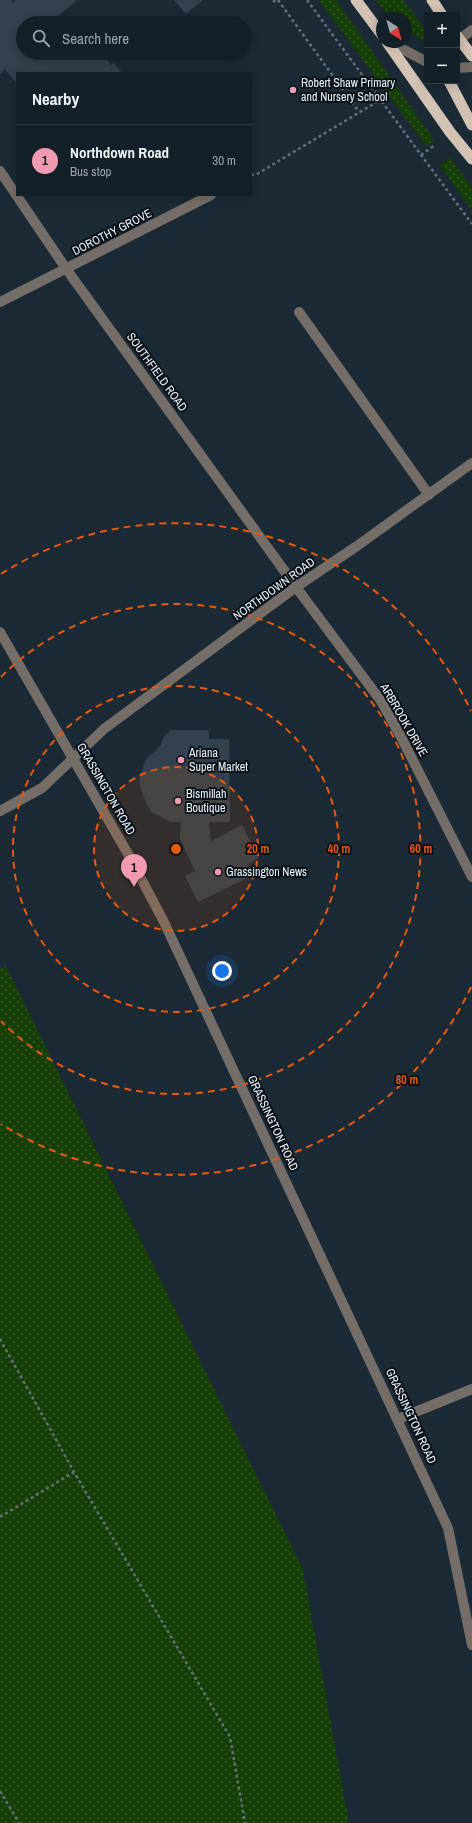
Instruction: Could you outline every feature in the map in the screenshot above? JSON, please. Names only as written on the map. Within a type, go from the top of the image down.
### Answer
[{"type":"highway","points":[[356,0],[376,27]]},
{"type":"highway","points":[[432,0],[440,12]]},
{"type":"highway","points":[[460,42],[472,56]]},
{"type":"highway","points":[[392,48],[451,133],[472,159]]},
{"type":"highway","points":[[451,84],[472,125]]},
{"type":"street","points":[[460,39],[472,30]]},
{"type":"street","points":[[400,48],[424,60]]},
{"type":"street","points":[[460,68],[472,67]]},
{"type":"street","name":"SOUTHFIELD ROAD","points":[[0,171],[16,195]]},
{"type":"street","name":"SOUTHFIELD ROAD","points":[[17,196],[67,270],[296,587]]},
{"type":"street","name":"DOROTHY GROVE","points":[[0,302],[67,270],[209,196]]},
{"type":"street","points":[[299,312],[429,495]]},
{"type":"street","name":"NORTHDOWN ROAD","points":[[0,811],[42,788],[104,729],[296,587],[472,464]]},
{"type":"street","name":"ARBROOK DRIVE","points":[[296,587],[381,701],[400,735],[472,877]]},
{"type":"street","name":"GRASSINGTON ROAD","points":[[0,632],[128,854],[169,933],[398,1419],[448,1528],[472,1645]]},
{"type":"street","points":[[398,1419],[472,1389]]},
{"type":"path","points":[[307,0],[472,224]]},
{"type":"path","points":[[275,1],[358,112]]},
{"type":"path","points":[[252,175],[257,174],[380,100]]},
{"type":"path","points":[[0,1339],[74,1472],[230,1737],[245,1823]]},
{"type":"path","points":[[0,1517],[74,1472]]},
{"type":"path","points":[[0,1791],[19,1823]]},
{"type":"green space","points":[[319,0],[336,0],[434,140],[426,146]]},
{"type":"green space","points":[[376,0],[403,0],[424,27],[424,39],[412,34],[412,12],[386,12]]},
{"type":"green space","points":[[450,158],[472,188],[472,210],[440,165]]},
{"type":"green space","points":[[6,966],[303,1570],[349,1823],[0,1823],[0,969]]},
{"type":"building","points":[[0,0],[11,0],[12,2],[15,0],[77,0],[58,16],[16,16],[16,60],[107,60],[111,65],[114,63],[121,72],[16,72],[16,83],[5,69],[0,74]]},
{"type":"building","points":[[174,0],[203,0],[186,14]]},
{"type":"building","points":[[171,730],[209,730],[209,739],[229,739],[230,822],[209,822],[211,841],[242,825],[259,858],[247,864],[252,876],[198,902],[185,876],[195,871],[180,839],[181,822],[171,822],[153,813],[147,805],[140,787],[140,777],[146,759],[161,745],[163,737]]},
{"type":"place","name":"Robert Shaw Primary and Nursery School","points":[[293,90]]},
{"type":"place","name":"Ariana Super Market","points":[[181,760]]},
{"type":"place","name":"Bismillah Boutique","points":[[178,801]]},
{"type":"place","name":"Grassington News","points":[[218,872]]},
{"type":"place","name":"Northdown Road","points":[[134,887]]}]
